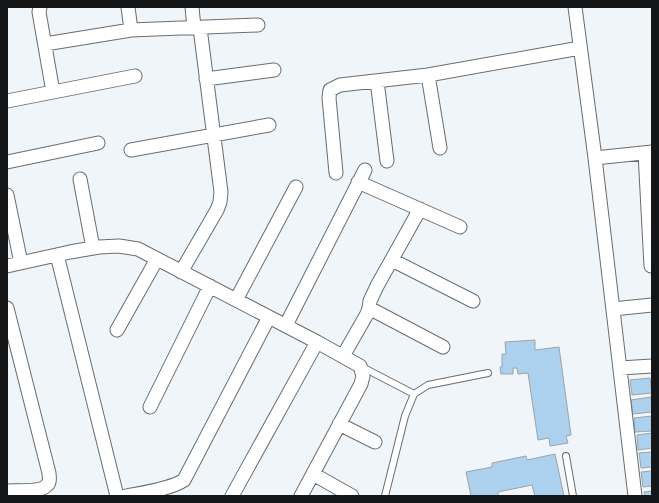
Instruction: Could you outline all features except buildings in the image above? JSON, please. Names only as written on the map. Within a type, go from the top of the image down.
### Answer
[{"type":"street","points":[[40,7],[39,12],[53,92]]},
{"type":"street","points":[[128,7],[131,30]]},
{"type":"street","points":[[181,272],[217,210],[221,192],[206,80],[192,7]]},
{"type":"street","points":[[575,7],[595,158],[635,496]]},
{"type":"street","points":[[45,44],[131,30],[258,25]]},
{"type":"street","points":[[336,173],[329,98],[330,90],[340,85],[428,75],[580,48]]},
{"type":"street","points":[[206,80],[274,70]]},
{"type":"street","points":[[428,75],[440,148]]},
{"type":"street","points":[[7,101],[135,76]]},
{"type":"street","points":[[377,81],[386,162]]},
{"type":"street","points":[[131,150],[269,125]]},
{"type":"street","points":[[7,162],[98,143]]},
{"type":"street","points":[[595,158],[649,153],[651,266]]},
{"type":"street","points":[[286,326],[365,170]]},
{"type":"street","points":[[80,179],[93,248]]},
{"type":"street","points":[[358,182],[460,227]]},
{"type":"street","points":[[236,300],[296,188]]},
{"type":"street","points":[[7,195],[21,263]]},
{"type":"street","points":[[343,356],[367,314],[370,301],[377,286],[420,209]]},
{"type":"street","points":[[7,266],[99,247],[119,246],[138,249],[318,342],[360,366],[363,376],[361,384],[300,496]]},
{"type":"street","points":[[57,255],[117,496]]},
{"type":"street","points":[[117,330],[157,259]]},
{"type":"street","points":[[392,260],[472,300]]},
{"type":"street","points":[[150,407],[210,286]]},
{"type":"street","points":[[613,310],[652,305]]},
{"type":"street","points":[[7,308],[50,480],[48,485],[38,490],[7,490]]},
{"type":"street","points":[[369,308],[443,347]]},
{"type":"street","points":[[126,496],[170,487],[184,480],[269,317]]},
{"type":"street","points":[[232,496],[318,342]]},
{"type":"street","points":[[620,368],[652,366]]},
{"type":"street","points":[[339,424],[375,442]]},
{"type":"street","points":[[312,474],[352,496]]},
{"type":"lane","points":[[360,366],[414,394]]},
{"type":"lane","points":[[385,496],[405,416],[414,394],[428,385],[488,373]]},
{"type":"lane","points":[[566,456],[573,496]]}]
